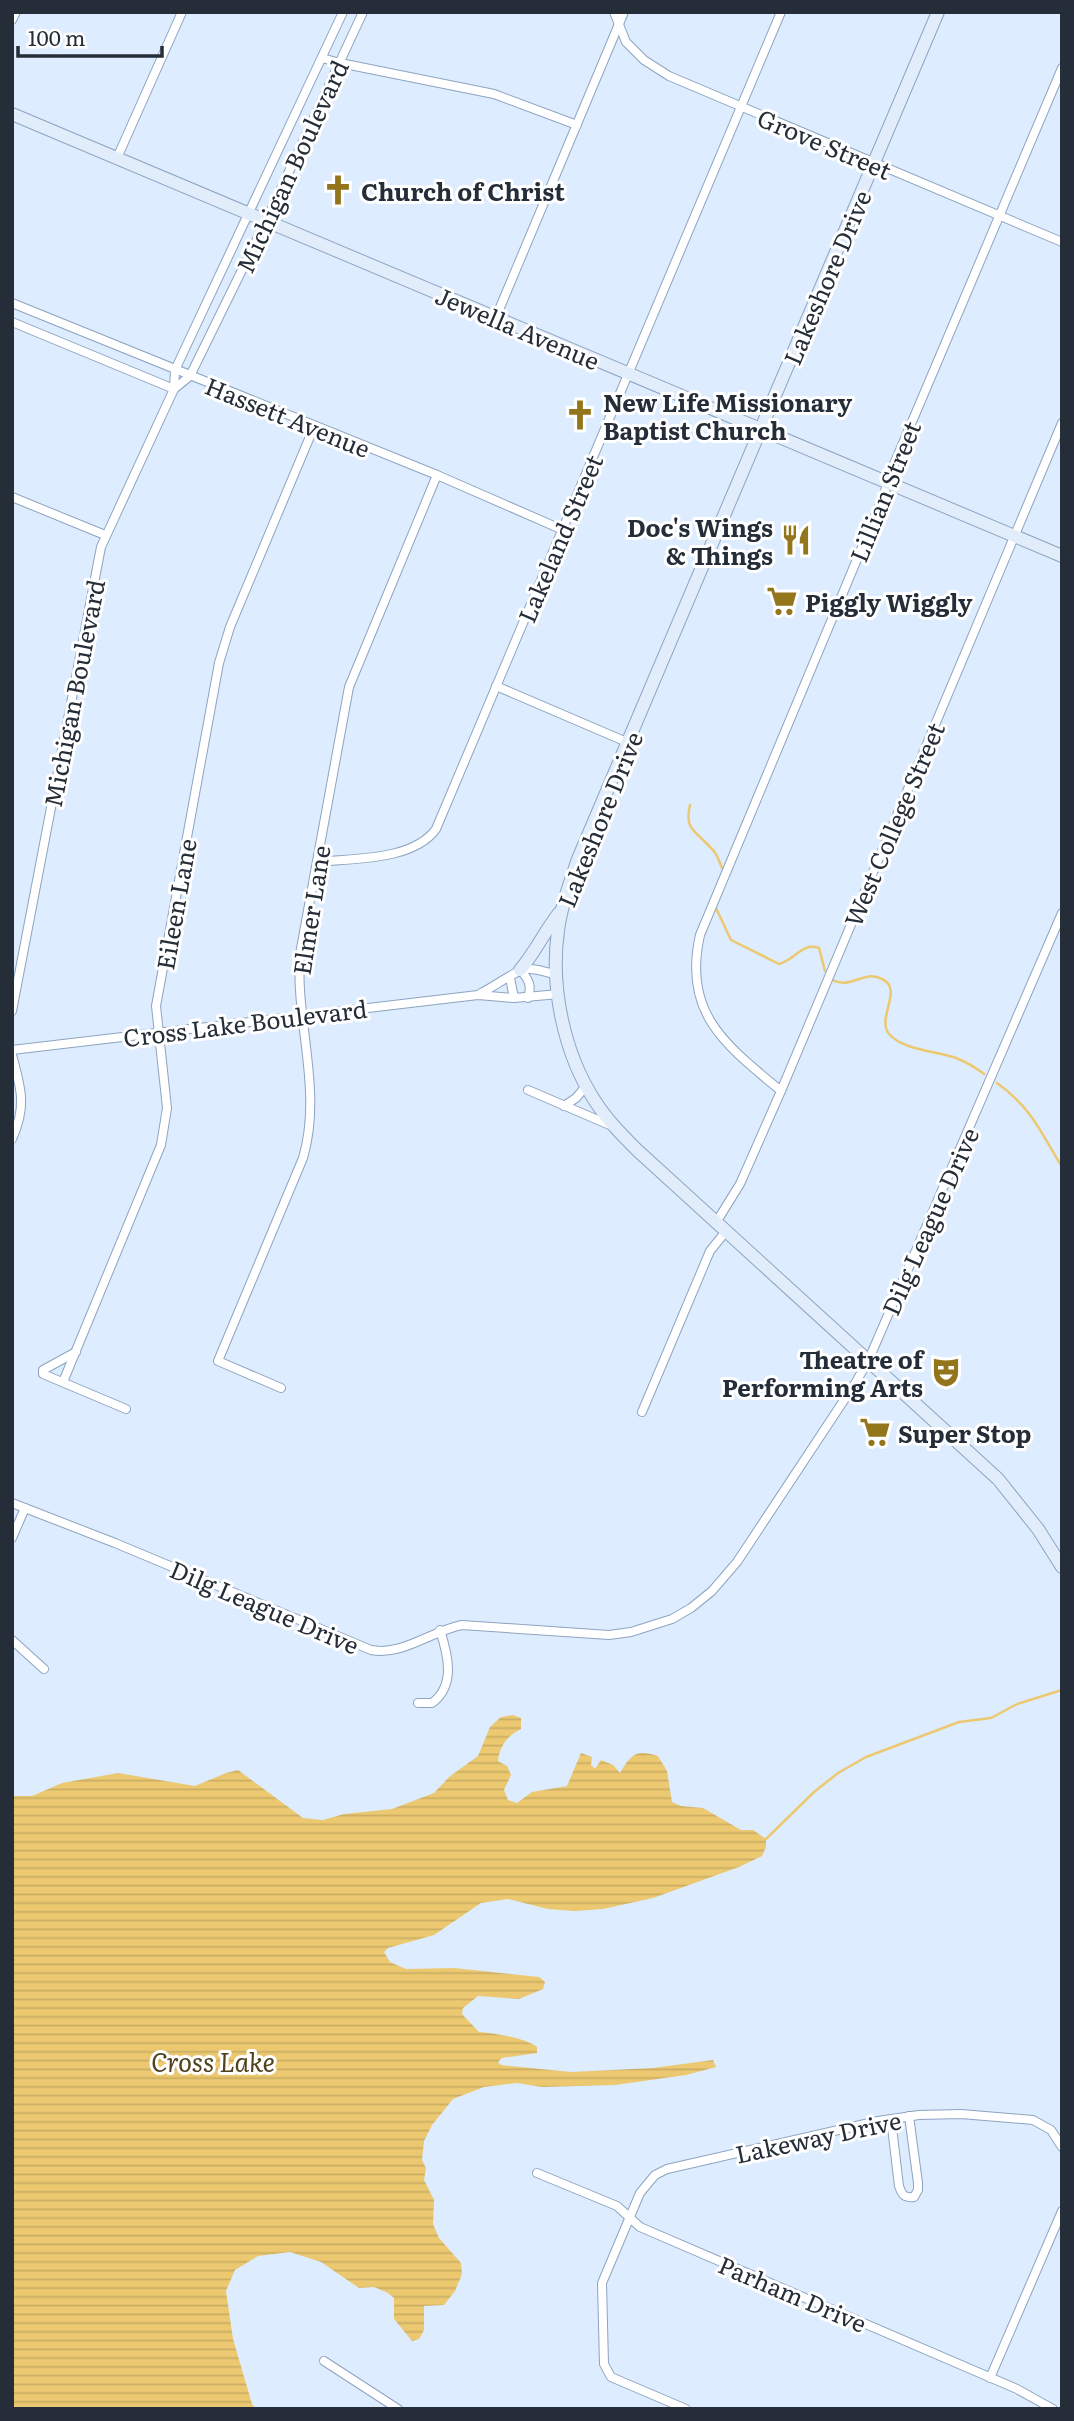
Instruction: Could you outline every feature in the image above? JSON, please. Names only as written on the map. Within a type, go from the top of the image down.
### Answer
[{"type":"main road","name":"Lakeshore Drive","points":[[938,12],[578,859],[562,911],[556,953],[557,975],[567,1039],[586,1086],[615,1128],[998,1479],[1038,1529],[1062,1567]]},
{"type":"main road","name":"Jewella Avenue","points":[[12,114],[1062,556]]},
{"type":"main road","points":[[515,974],[527,962],[543,933],[562,911]]},
{"type":"street","points":[[12,20],[16,12]]},
{"type":"street","points":[[117,158],[183,12]]},
{"type":"street","name":"Michigan Boulevard","points":[[12,1011],[105,535],[174,389],[175,370],[343,12]]},
{"type":"street","name":"Michigan Boulevard","points":[[174,389],[190,376],[266,221],[363,12]]},
{"type":"street","name":"Grove Street","points":[[614,12],[626,42],[656,69],[741,108],[1062,242]]},
{"type":"street","points":[[496,317],[624,12]]},
{"type":"street","name":"Lakeland Street","points":[[317,862],[398,853],[419,845],[431,835],[439,822],[781,12]]},
{"type":"street","points":[[322,58],[494,94],[577,125]]},
{"type":"street","name":"Lillian Street","points":[[781,1091],[711,1024],[698,989],[696,951],[705,920],[1062,68]]},
{"type":"street","name":"Hassett Avenue","points":[[12,303],[437,475],[563,530]]},
{"type":"street","name":"Hassett Avenue","points":[[12,321],[174,389]]},
{"type":"street","name":"West College Street","points":[[642,1412],[781,1091],[1062,423]]},
{"type":"street","name":"Eileen Lane","points":[[64,1382],[163,1139],[167,1108],[156,1006],[219,663],[230,627],[314,426]]},
{"type":"street","name":"Elmer Lane","points":[[281,1388],[218,1362],[307,1145],[311,1102],[299,990],[300,954],[349,687],[437,475]]},
{"type":"street","points":[[12,497],[105,535]]},
{"type":"street","points":[[496,686],[629,743]]},
{"type":"street","name":"Dilg League Drive","points":[[12,1503],[115,1542],[371,1650],[397,1650],[440,1630],[477,1624],[609,1635],[653,1627],[691,1608],[709,1594],[737,1562],[843,1403],[869,1359],[1062,913]]},
{"type":"street","points":[[515,974],[535,970],[557,975]]},
{"type":"street","points":[[515,974],[528,978],[531,989],[528,998]]},
{"type":"street","points":[[514,998],[515,974]]},
{"type":"street","name":"Cross Lake Boulevard","points":[[478,995],[515,974]]},
{"type":"street","name":"Cross Lake Boulevard","points":[[12,1052],[158,1032],[478,995],[528,998],[559,994]]},
{"type":"street","points":[[12,1052],[22,1102],[20,1119],[12,1139]]},
{"type":"street","points":[[564,1106],[576,1098],[586,1086]]},
{"type":"street","points":[[528,1090],[615,1128]]},
{"type":"street","points":[[76,1352],[43,1370],[43,1374],[126,1409]]},
{"type":"street","points":[[12,1538],[25,1508]]},
{"type":"street","points":[[418,1703],[432,1703],[439,1698],[446,1684],[448,1664],[440,1630]]},
{"type":"street","points":[[12,1640],[44,1669]]},
{"type":"street","name":"Lakeway Drive","points":[[686,2409],[611,2377],[604,2364],[602,2283],[648,2181],[667,2169],[909,2116],[961,2114],[1033,2120],[1051,2130],[1062,2147]]},
{"type":"street","points":[[891,2119],[899,2186],[907,2198],[914,2197],[918,2183],[909,2116]]},
{"type":"street","name":"Parham Drive","points":[[537,2173],[617,2206],[640,2227],[990,2378],[1053,2409]]},
{"type":"street","points":[[990,2378],[1062,2211]]},
{"type":"street","points":[[324,2361],[398,2409]]},
{"type":"water","name":"Cross Lake","points":[[513,1715],[521,1718],[521,1729],[505,1742],[498,1761],[507,1766],[511,1775],[504,1790],[508,1800],[517,1803],[532,1792],[567,1786],[581,1753],[592,1757],[591,1765],[595,1769],[601,1760],[613,1765],[620,1773],[631,1757],[639,1753],[651,1754],[658,1756],[667,1771],[672,1802],[681,1806],[703,1808],[741,1830],[753,1830],[766,1839],[762,1856],[653,1898],[603,1909],[548,1909],[508,1899],[481,1903],[434,1935],[388,1948],[384,1952],[390,1962],[406,1969],[454,1968],[539,1977],[545,1982],[543,1989],[519,1999],[478,1996],[463,2008],[462,2014],[479,2032],[518,2039],[537,2047],[537,2053],[502,2058],[498,2062],[501,2065],[571,2072],[653,2068],[713,2060],[716,2067],[686,2075],[615,2085],[542,2087],[517,2083],[484,2087],[453,2099],[432,2125],[424,2141],[422,2160],[426,2168],[424,2180],[434,2200],[433,2224],[439,2238],[461,2263],[462,2274],[455,2291],[444,2305],[424,2306],[424,2330],[419,2339],[412,2341],[394,2319],[394,2298],[388,2293],[374,2287],[359,2288],[321,2262],[290,2252],[258,2256],[235,2270],[226,2291],[233,2339],[252,2404],[256,2409],[12,2409],[12,1796],[32,1796],[62,1783],[118,1773],[195,1786],[238,1770],[303,1818],[323,1820],[344,1814],[392,1809],[434,1793],[449,1777],[478,1756],[490,1727],[501,1717]]},
{"type":"waterway","points":[[690,805],[690,825],[715,852],[722,868]]},
{"type":"waterway","points":[[715,906],[731,940],[779,964],[803,949],[819,948],[825,971]]},
{"type":"waterway","points":[[831,979],[845,983],[869,976],[882,979],[891,990],[886,1020],[889,1034],[903,1044],[960,1060],[984,1074]]},
{"type":"waterway","points":[[997,1083],[1027,1112],[1062,1167]]},
{"type":"waterway","points":[[766,1839],[814,1792],[838,1773],[866,1757],[959,1722],[991,1718],[1017,1704],[1062,1690]]},
{"type":"place","name":"Church of Christ","points":[[338,190]]},
{"type":"place","name":"New Life Missionary Baptist Church","points":[[580,415]]},
{"type":"place","name":"Doc's Wings & Things","points":[[796,540]]},
{"type":"place","name":"Piggly Wiggly","points":[[782,601]]},
{"type":"place","name":"Theatre of Performing Arts","points":[[946,1372]]},
{"type":"place","name":"Super Stop","points":[[875,1432]]}]
